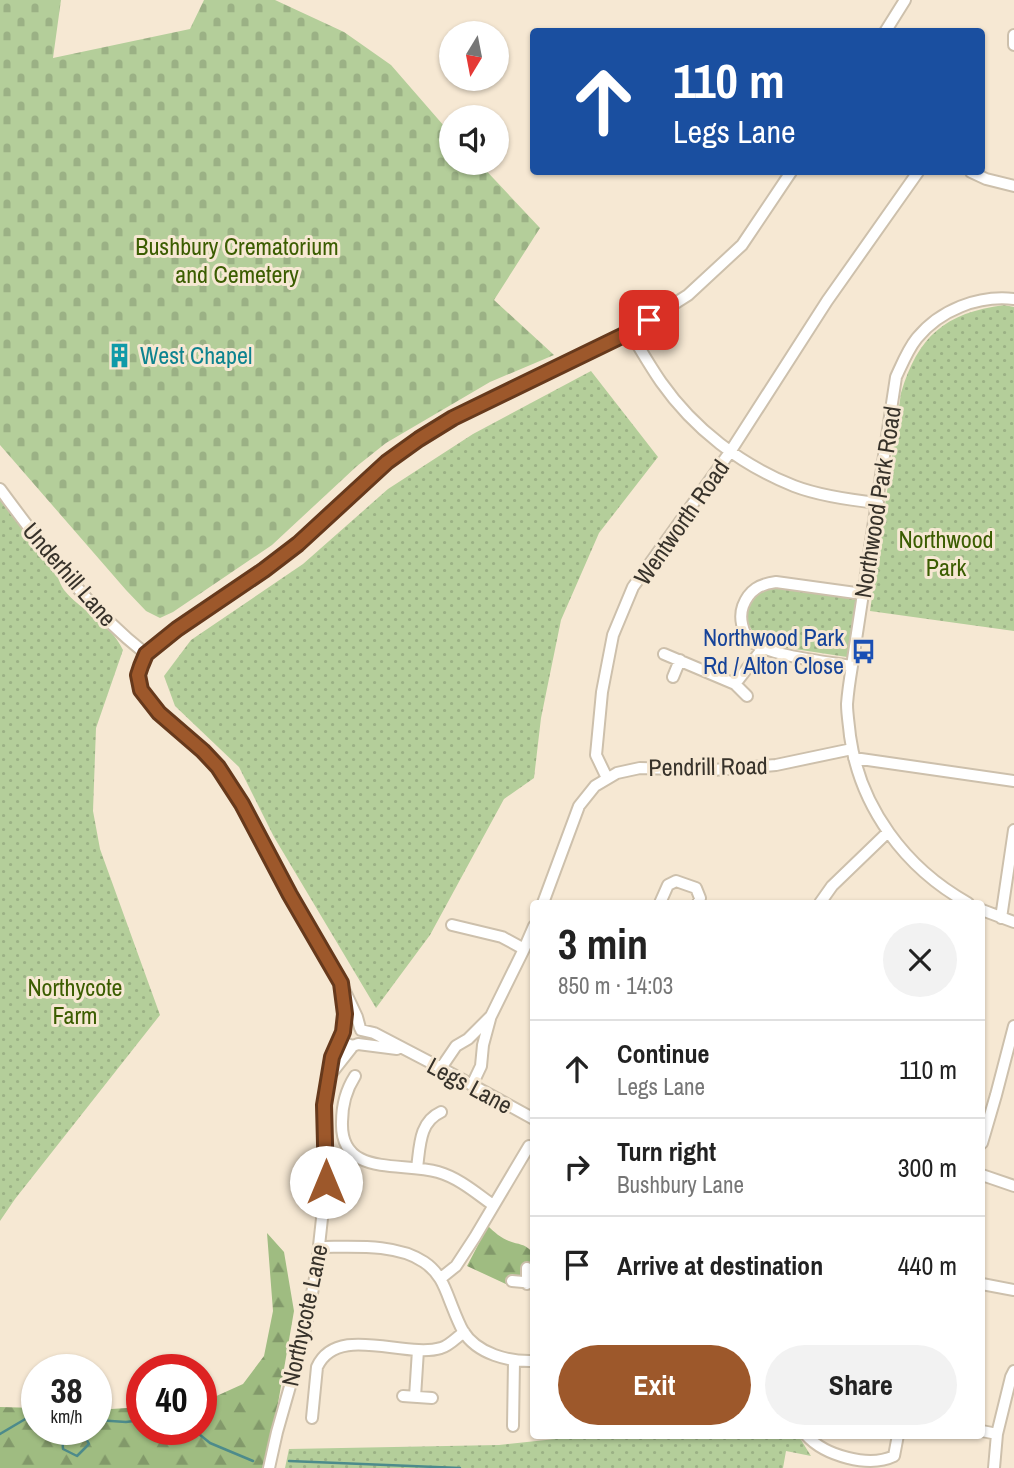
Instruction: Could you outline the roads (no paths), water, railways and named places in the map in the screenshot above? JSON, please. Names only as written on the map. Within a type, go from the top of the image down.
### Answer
[{"type":"street","points":[[888,28],[905,0]]},
{"type":"street","points":[[1014,35],[1014,45]]},
{"type":"street","points":[[328,1077],[363,1038],[357,1017],[242,804],[218,767],[159,713],[141,690],[138,675],[146,654],[298,544],[387,462],[419,439],[453,418],[630,332],[688,295],[742,245],[790,175]]},
{"type":"street","name":"Wentworth Road","points":[[607,778],[596,755],[602,692],[613,635],[633,587],[730,452],[827,300],[916,175]]},
{"type":"street","points":[[977,175],[1014,186]]},
{"type":"street","name":"Northwood Park Road","points":[[963,900],[925,874],[888,832],[869,799],[853,754],[847,704],[896,377],[917,338],[941,316],[954,308],[987,299],[1014,299]]},
{"type":"street","points":[[630,332],[662,383],[681,407],[730,452],[794,486],[849,500],[877,503]]},
{"type":"street","name":"Underhill Lane","points":[[0,489],[78,590],[129,641],[146,654]]},
{"type":"street","points":[[852,666],[763,648],[750,640],[743,628],[741,612],[745,600],[763,583],[785,582],[863,594]]},
{"type":"street","points":[[735,684],[763,648]]},
{"type":"street","points":[[664,654],[735,684],[747,696]]},
{"type":"street","points":[[673,677],[680,660]]},
{"type":"street","points":[[853,754],[1014,781]]},
{"type":"street","name":"Pendrill Road","points":[[607,778],[640,768],[713,770],[776,765],[853,754]]},
{"type":"street","points":[[544,900],[579,806],[595,786],[607,778]]},
{"type":"street","points":[[1001,918],[1014,830]]},
{"type":"street","points":[[822,900],[832,886],[888,832]]},
{"type":"street","points":[[661,900],[668,884],[676,881],[695,888],[699,900]]},
{"type":"street","points":[[985,911],[1014,922]]},
{"type":"street","points":[[452,925],[502,937],[524,949]]},
{"type":"street","points":[[472,1085],[481,1066],[483,1045],[491,1016],[530,935]]},
{"type":"street","points":[[341,983],[345,1042],[356,1045]]},
{"type":"street","points":[[441,1068],[456,1046],[468,1039],[491,1016]]},
{"type":"street","points":[[343,1033],[350,1025],[361,1029]]},
{"type":"street","points":[[985,1133],[1014,1026]]},
{"type":"street","name":"Legs Lane","points":[[361,1029],[374,1033],[530,1117]]},
{"type":"street","name":"Northycote Lane","points":[[269,1468],[304,1334],[320,1247],[326,1182],[324,1105],[332,1057],[343,1033]]},
{"type":"street","name":"Legs Lane","points":[[356,1045],[407,1051]]},
{"type":"street","points":[[355,1076],[349,1085],[342,1114],[341,1136],[346,1147],[364,1160],[381,1165],[440,1172],[456,1179],[494,1205]]},
{"type":"street","points":[[417,1168],[427,1115],[441,1112]]},
{"type":"street","points":[[441,1278],[456,1266],[494,1205],[518,1155],[529,1146]]},
{"type":"street","points":[[985,1176],[1014,1186]]},
{"type":"street","points":[[320,1247],[399,1250],[423,1261],[441,1278],[464,1332],[471,1340],[498,1357],[530,1362]]},
{"type":"street","points":[[527,1268],[530,1280]]},
{"type":"street","points":[[512,1281],[530,1284]]},
{"type":"street","points":[[985,1284],[1014,1290]]},
{"type":"street","points":[[312,1418],[319,1401],[317,1367],[327,1352],[338,1347],[355,1345],[418,1350],[443,1348],[464,1332]]},
{"type":"street","points":[[418,1350],[409,1396],[432,1398]]},
{"type":"street","points":[[513,1425],[514,1361]]},
{"type":"street","points":[[994,1468],[997,1434],[1014,1371]]},
{"type":"street","points":[[985,1432],[997,1434]]},
{"type":"street","points":[[810,1439],[837,1462],[877,1465],[890,1463],[897,1439]]},
{"type":"waterway","points":[[112,1421],[126,1422]]},
{"type":"waterway","points":[[0,1434],[21,1422]]},
{"type":"waterway","points":[[63,1445],[63,1449],[77,1456],[88,1445]]},
{"type":"waterway","points":[[215,1445],[253,1461]]},
{"type":"waterway","points":[[289,1461],[460,1468]]},
{"type":"place","name":"West Chapel","points":[[120,355]]},
{"type":"place","name":"Northwood Park Rd / Alton Close","points":[[864,651]]},
{"type":"park label","name":"Bushbury Crematorium and Cemetery","points":[[237,260]]},
{"type":"park label","name":"Northwood Park","points":[[946,553]]},
{"type":"park label","name":"Northycote Farm","points":[[75,1001]]}]
